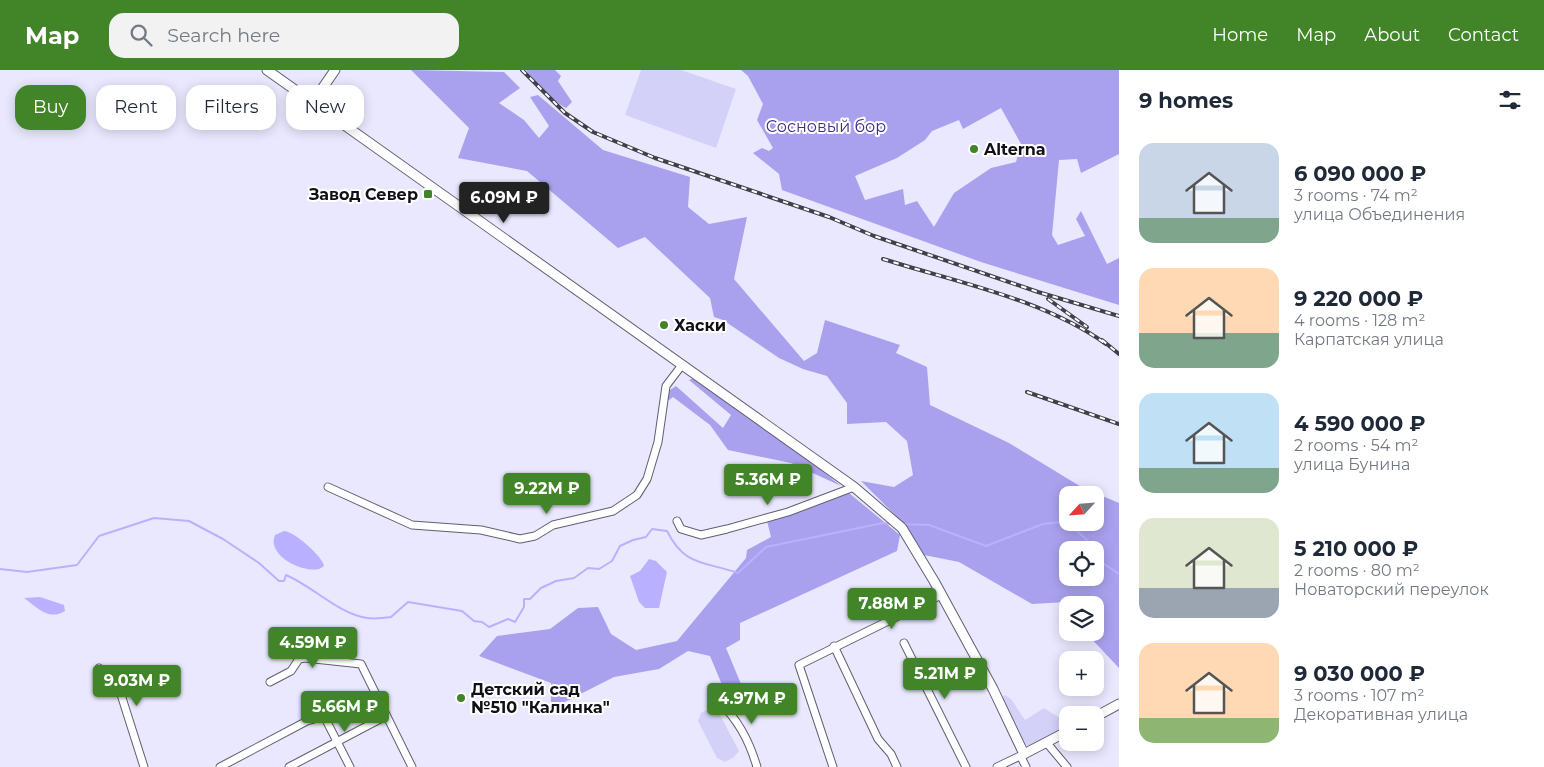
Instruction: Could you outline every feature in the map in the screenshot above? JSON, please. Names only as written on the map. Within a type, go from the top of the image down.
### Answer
[{"type":"main road","points":[[267,70],[289,85]]},
{"type":"main road","points":[[325,85],[335,70]]},
{"type":"main road","points":[[352,130],[854,487],[902,528],[934,581],[993,689],[1024,754],[1059,736]]},
{"type":"main road","points":[[1104,712],[1119,704]]},
{"type":"street","points":[[328,487],[412,525],[481,530],[520,539],[535,536],[553,525],[613,511],[637,495],[647,479],[658,442],[666,386],[682,365]]},
{"type":"street","points":[[677,521],[681,528],[701,535],[788,512],[854,487]]},
{"type":"street","points":[[833,767],[799,665],[834,646],[941,595]]},
{"type":"street","points":[[904,643],[966,767]]},
{"type":"street","points":[[834,646],[878,739],[891,754],[897,767]]},
{"type":"street","points":[[270,682],[290,671],[299,659],[361,664],[412,767]]},
{"type":"street","points":[[99,668],[117,682],[144,767]]},
{"type":"street","points":[[718,700],[735,717],[750,742],[757,767]]},
{"type":"street","points":[[289,767],[386,716]]},
{"type":"street","points":[[220,767],[307,721],[321,717],[326,720],[350,767]]},
{"type":"street","points":[[1046,742],[1067,767]]},
{"type":"street","points":[[997,767],[1024,754]]},
{"type":"street","points":[[1024,754],[1022,759],[1026,767]]},
{"type":"shaded area","points":[[641,70],[681,70],[736,89],[716,148],[625,115]]},
{"type":"shaded area","points":[[284,531],[294,535],[307,545],[319,557],[324,566],[318,569],[301,568],[283,558],[277,551],[274,543],[275,535]]},
{"type":"shaded area","points":[[649,559],[656,561],[667,572],[659,608],[645,608],[639,602],[630,576],[640,571]]},
{"type":"shaded area","points":[[40,597],[64,605],[65,611],[59,614],[48,614],[24,598]]},
{"type":"shaded area","points":[[1005,695],[1011,699],[1025,720],[1044,708],[1059,718],[1059,732],[1032,746],[1026,745],[1000,699]]},
{"type":"shaded area","points":[[712,708],[718,711],[739,751],[734,757],[725,762],[717,758],[698,721],[701,713]]},
{"type":"green space","points":[[411,70],[504,72],[520,88],[499,103],[524,120],[539,138],[549,126],[530,97],[538,95],[603,150],[690,177],[688,207],[709,224],[747,217],[734,279],[804,361],[817,353],[825,320],[900,345],[896,353],[927,367],[930,405],[1009,443],[1080,486],[1059,486],[1059,531],[1104,531],[1104,497],[1119,503],[1119,668],[1094,641],[1104,641],[1104,596],[1059,596],[1059,602],[1032,604],[959,562],[924,555],[898,518],[861,481],[894,487],[913,475],[907,441],[886,422],[847,424],[847,403],[827,376],[803,369],[779,358],[723,320],[714,317],[710,298],[645,237],[618,248],[527,171],[458,158],[469,128]]},
{"type":"green space","points":[[526,70],[555,70],[561,76],[558,81],[572,102],[566,108],[561,105],[544,91]]},
{"type":"green space","name":"Сосновый бор","points":[[741,70],[1119,70],[1119,154],[1081,173],[1077,159],[1059,160],[1052,235],[1058,245],[1085,236],[1076,219],[1081,211],[1107,264],[1119,258],[1119,305],[981,262],[782,190],[779,174],[753,153],[762,148],[769,151],[773,148],[757,120],[763,104],[748,76]],"holes":[[[1001,108],[1021,144],[1016,162],[991,168],[954,193],[934,227],[917,201],[905,205],[903,189],[865,200],[855,176],[897,158],[925,140],[932,131],[959,120],[963,129]]]},
{"type":"green space","points":[[694,378],[798,451],[841,486],[791,463],[728,450],[710,425],[673,397],[665,403],[667,392],[676,386],[723,428],[731,415],[689,380]]},
{"type":"green space","points":[[849,493],[900,535],[897,551],[740,623],[740,640],[726,648],[741,684],[725,692],[710,656],[688,651],[659,669],[614,677],[551,709],[551,683],[479,656],[497,636],[550,629],[578,608],[598,607],[611,634],[636,650],[677,641],[746,558],[747,550],[771,537],[767,521]]},
{"type":"waterway","points":[[0,569],[27,572],[77,565],[99,536],[154,518],[189,521],[223,539],[259,563],[279,581],[284,581],[286,575],[356,615],[370,618],[391,617],[408,602],[462,611],[474,621],[482,622],[489,627],[508,619],[515,622],[524,607],[524,599],[530,599],[541,588],[556,581],[574,578],[588,568],[599,569],[612,561],[620,546],[646,537],[652,529],[667,531],[674,543],[688,557],[738,573],[766,547],[883,523],[891,524]]},
{"type":"waterway","points":[[902,524],[929,525],[986,546],[1043,524],[1059,522]]},
{"type":"waterway","points":[[1077,531],[1087,541]]},
{"type":"waterway","points":[[1104,564],[1119,574]]},
{"type":"railway","points":[[522,70],[565,113],[593,132],[655,158],[829,217],[874,236],[1038,292],[1119,316]]},
{"type":"railway","points":[[883,259],[1027,303],[1081,328],[1106,344]]},
{"type":"railway","points":[[1048,299],[1087,327]]},
{"type":"railway","points":[[1102,340],[1119,354]]},
{"type":"railway","points":[[1027,392],[1119,424]]},
{"type":"place","name":"Alterna","points":[[974,149]]},
{"type":"place","name":"Завод Север","points":[[428,194]]},
{"type":"place","name":"Хаски","points":[[664,325]]},
{"type":"place","name":"Детский сад №510 \"Калинка\"","points":[[461,698]]}]
